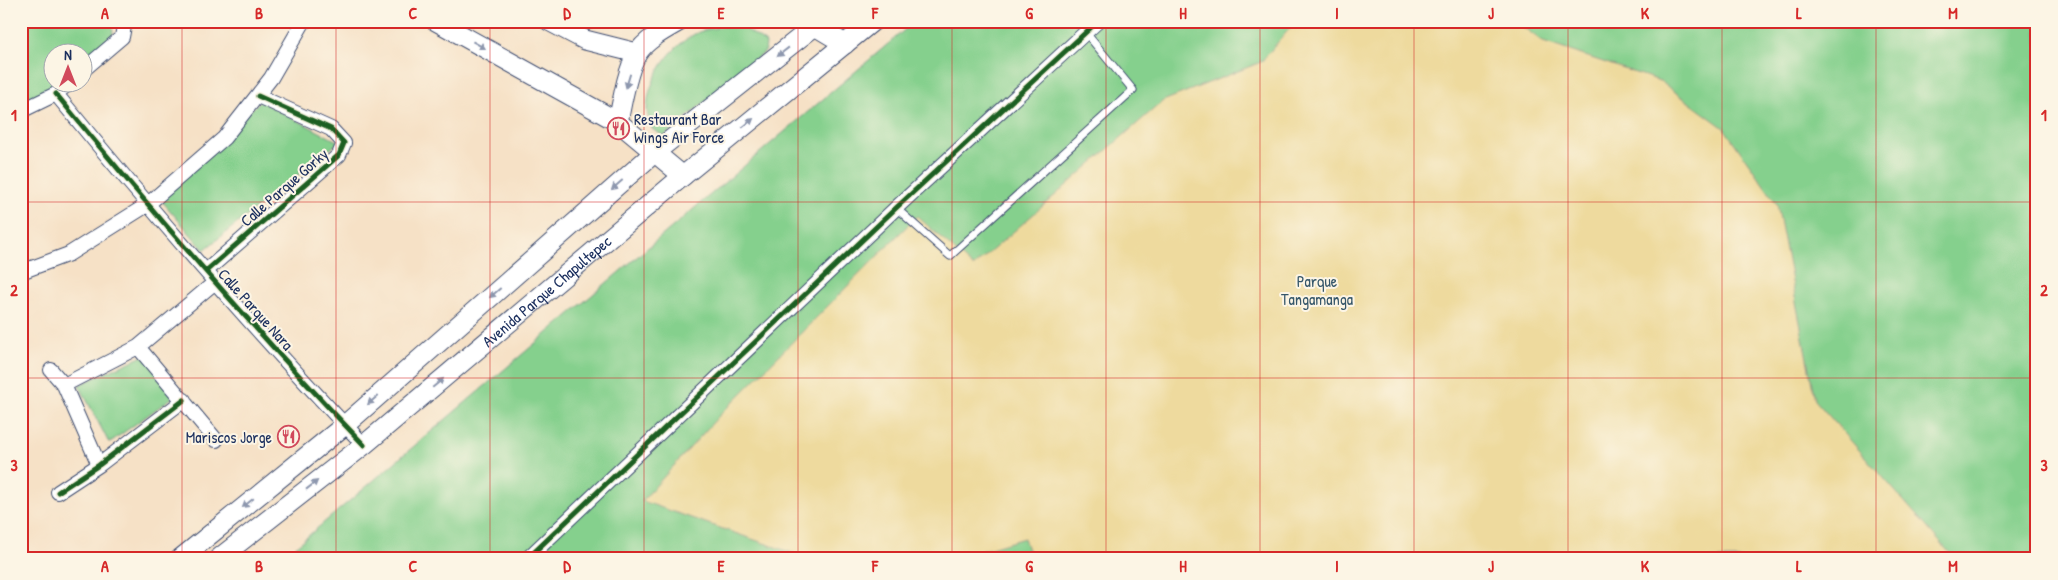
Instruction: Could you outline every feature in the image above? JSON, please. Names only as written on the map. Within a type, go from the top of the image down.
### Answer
[{"type":"main road","points":[[436,21],[618,122],[683,176]]},
{"type":"main road","points":[[549,21],[585,40],[637,54]]},
{"type":"main road","points":[[618,122],[626,84],[637,54],[659,32],[680,21]]},
{"type":"main road","name":"Avenida Parque Chapultepec","points":[[218,559],[364,445],[683,176],[873,21]]},
{"type":"main road","points":[[811,23],[845,44]]},
{"type":"main road","name":"Avenida Parque Chapultepec","points":[[180,559],[345,425],[654,153],[811,23]]},
{"type":"street","points":[[92,62],[122,36],[125,21]]},
{"type":"street","points":[[21,272],[69,254],[147,206],[224,138],[271,78],[304,21]]},
{"type":"street","points":[[527,559],[896,208],[1098,21]]},
{"type":"street","points":[[21,110],[58,92]]},
{"type":"street","name":"Calle Parque Nara","points":[[56,94],[147,206],[364,445]]},
{"type":"street","name":"Calle Parque Gorky","points":[[210,277],[339,155],[344,143],[331,129],[258,96]]},
{"type":"street","points":[[64,385],[138,347],[210,277]]},
{"type":"street","points":[[138,347],[216,440]]},
{"type":"street","points":[[51,370],[64,385],[99,465]]},
{"type":"street","points":[[58,492],[99,465],[184,400]]},
{"type":"lane","points":[[896,208],[950,256],[1133,90],[1086,33]]},
{"type":"green space","points":[[21,21],[112,21],[113,34],[92,56],[92,42],[42,42],[42,92],[46,92],[21,104]]},
{"type":"green space","name":"Parque Tangamanga","points":[[915,21],[2037,21],[2037,559],[281,559]]},
{"type":"green space","points":[[725,26],[743,27],[766,43],[765,52],[664,136],[652,129],[647,112],[648,99],[651,87],[662,64],[679,45],[689,38],[702,31]]},
{"type":"green space","points":[[260,101],[339,142],[204,250],[161,200]]},
{"type":"green space","points":[[145,355],[176,395],[109,443],[79,385]]},
{"type":"sand","name":"Parque Tangamanga","points":[[1296,21],[1515,21],[1543,42],[1660,81],[1724,128],[1777,204],[1815,400],[1955,559],[1031,559],[1024,538],[955,559],[810,559],[642,501],[717,418],[917,216],[973,267],[1163,101],[1261,62]]},
{"type":"cycle path","points":[[527,559],[896,208],[1098,21]]},
{"type":"cycle path","points":[[56,94],[131,184],[284,360],[364,445]]},
{"type":"cycle path","points":[[206,271],[339,155],[344,143],[331,129],[258,96]]},
{"type":"cycle path","points":[[58,492],[99,465],[184,400]]},
{"type":"place","name":"Restaurant Bar Wings Air Force","points":[[618,128]]},
{"type":"place","name":"Mariscos Jorge","points":[[288,437]]}]
